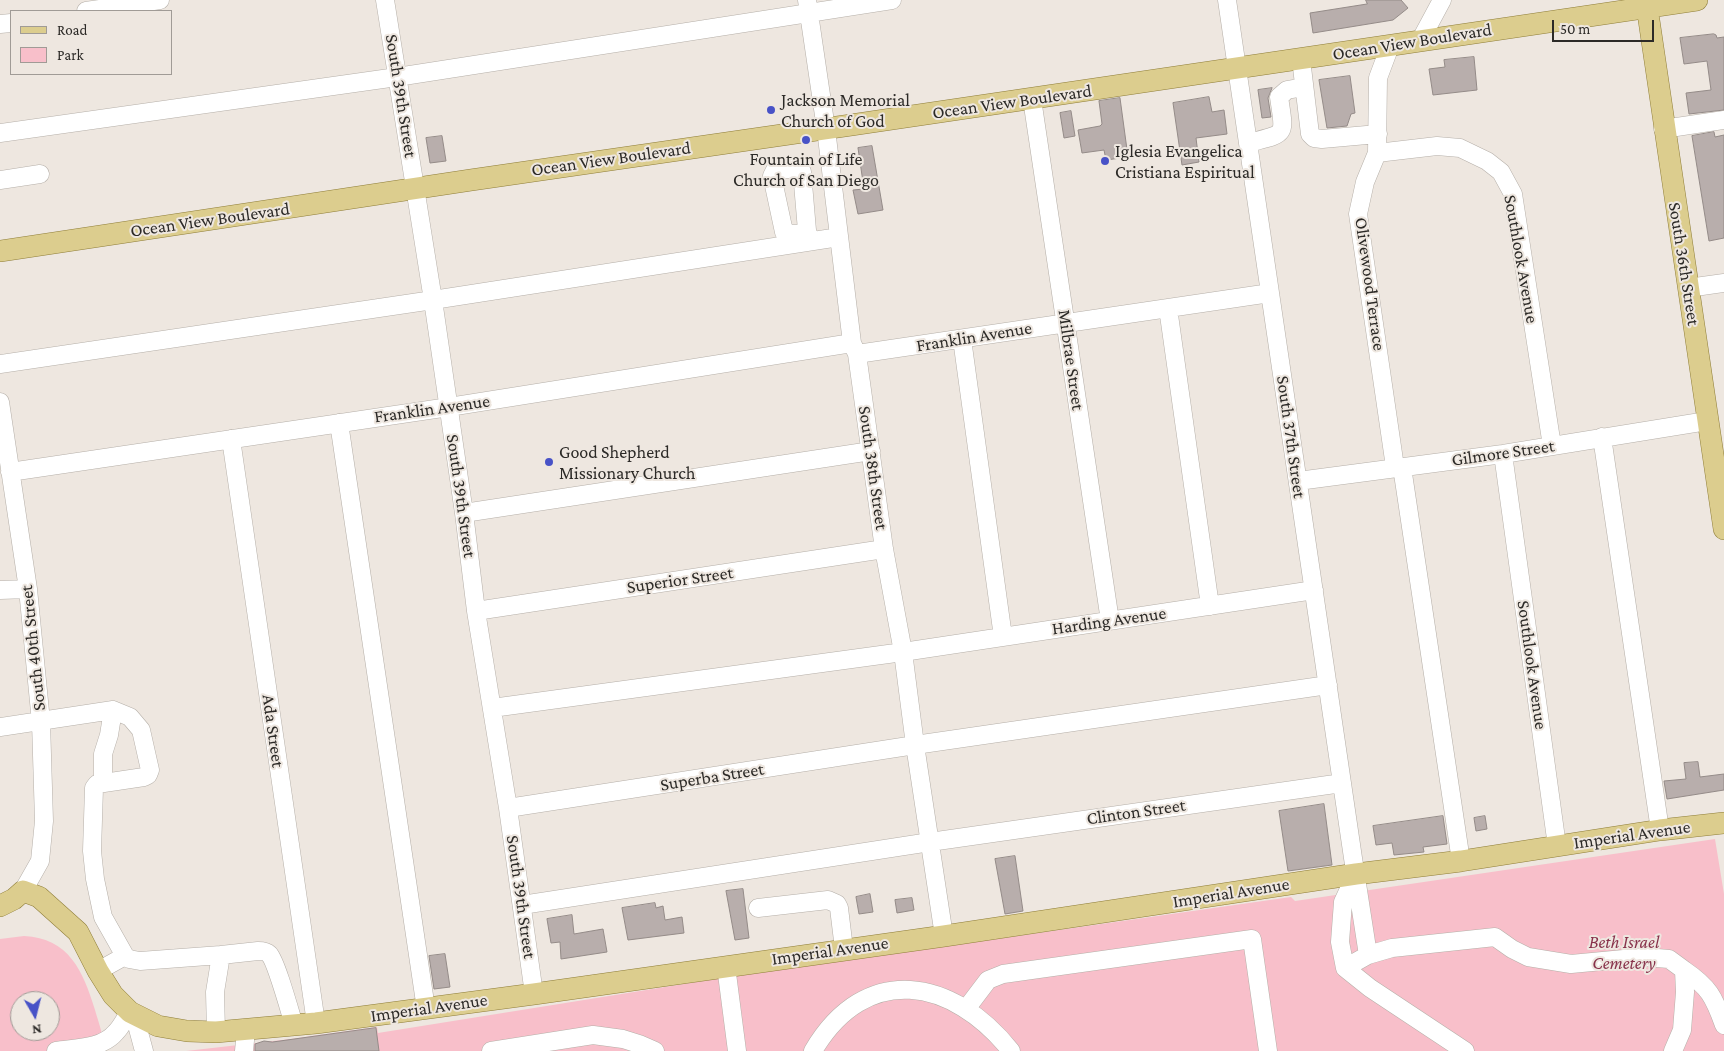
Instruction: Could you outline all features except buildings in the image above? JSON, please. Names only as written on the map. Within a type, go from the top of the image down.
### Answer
[{"type":"main road","name":"Ocean View Boulevard","points":[[0,251],[1390,46],[1646,4],[1697,0]]},
{"type":"main road","name":"South 36th Street","points":[[1646,4],[1724,529]]},
{"type":"main road","name":"Imperial Avenue","points":[[23,891],[39,897],[78,932],[98,971],[114,995],[132,1013],[158,1026],[187,1031],[216,1032],[245,1041],[294,1025],[534,994],[944,936],[1356,874],[1461,861],[1660,830],[1724,823]]},
{"type":"main road","points":[[0,906],[14,899],[23,891]]},
{"type":"street","points":[[93,10],[160,0]]},
{"type":"street","name":"South 39th Street","points":[[385,0],[433,300],[476,610],[508,808],[534,994]]},
{"type":"street","points":[[0,133],[397,76],[808,6],[892,0]]},
{"type":"street","name":"South 37th Street","points":[[1227,0],[1342,783],[1362,906],[1363,932],[1368,954]]},
{"type":"street","points":[[1420,41],[1442,0]]},
{"type":"street","name":"South 38th Street","points":[[808,6],[884,550],[903,652],[944,936]]},
{"type":"street","name":"Olivewood Terrace","points":[[1390,46],[1378,78],[1378,153],[1365,182],[1358,214],[1461,861]]},
{"type":"street","points":[[1302,59],[1310,134],[1314,138],[1378,134]]},
{"type":"street","points":[[1248,143],[1274,136],[1281,132],[1283,127],[1279,97],[1287,90],[1304,87]]},
{"type":"street","name":"Milbrae Street","points":[[1032,99],[1110,620]]},
{"type":"street","points":[[1664,130],[1724,120]]},
{"type":"street","name":"Southlook Avenue","points":[[1378,153],[1437,146],[1460,148],[1487,161],[1500,172],[1513,194],[1552,446]]},
{"type":"street","points":[[0,180],[40,174]]},
{"type":"street","points":[[0,364],[433,300],[808,238],[839,237]]},
{"type":"street","points":[[1688,288],[1724,283]]},
{"type":"street","name":"Franklin Avenue","points":[[10,472],[855,349],[962,339],[1270,293]]},
{"type":"street","points":[[1168,308],[1210,606]]},
{"type":"street","points":[[962,339],[1003,637]]},
{"type":"street","name":"South 40th Street","points":[[0,402],[28,589],[41,722],[44,821],[40,861],[23,891]]},
{"type":"street","name":"Gilmore Street","points":[[1298,482],[1503,454],[1707,421]]},
{"type":"street","points":[[339,423],[426,1008]]},
{"type":"street","points":[[1602,437],[1660,830]]},
{"type":"street","name":"Ada Street","points":[[231,439],[316,1023]]},
{"type":"street","points":[[464,513],[871,451]]},
{"type":"street","name":"Southlook Avenue","points":[[1503,454],[1557,846]]},
{"type":"street","name":"Superior Street","points":[[476,610],[884,550]]},
{"type":"street","points":[[0,590],[28,589]]},
{"type":"street","name":"Harding Avenue","points":[[492,708],[903,652],[1314,590]]},
{"type":"street","name":"Superba Street","points":[[508,808],[915,745],[1328,685]]},
{"type":"street","points":[[103,783],[103,754],[109,735],[113,710]]},
{"type":"street","points":[[0,727],[113,710],[130,717],[141,730],[150,770],[148,775],[144,777],[98,784],[94,788],[92,852],[95,879],[103,917],[125,956],[129,959],[140,961],[264,951],[270,955],[274,964],[294,1025]]},
{"type":"street","name":"Clinton Street","points":[[522,905],[930,842],[1342,783]]},
{"type":"street","points":[[1356,874],[1342,902],[1340,942],[1345,968],[1370,988],[1465,1051]]},
{"type":"street","points":[[758,908],[828,900],[839,908],[844,949]]},
{"type":"street","points":[[1345,968],[1368,954],[1392,948],[1495,937],[1528,957],[1570,964],[1645,957],[1669,959],[1700,981],[1714,999],[1724,1025]]},
{"type":"street","points":[[966,1009],[988,980],[1003,974],[1252,939],[1268,1051]]},
{"type":"street","points":[[216,1032],[215,992],[221,955]]},
{"type":"street","points":[[98,971],[125,956]]},
{"type":"street","points":[[726,966],[738,1051]]},
{"type":"street","points":[[1674,1051],[1682,1030],[1685,992],[1684,970]]},
{"type":"street","points":[[813,1051],[835,1021],[864,999],[886,990],[916,990],[941,996],[966,1009],[996,1032],[1011,1051]]},
{"type":"street","points":[[56,1051],[91,1046],[105,1041],[116,1033],[132,1013]]},
{"type":"street","points":[[132,1013],[144,1051]]},
{"type":"street","points":[[491,1051],[592,1035],[623,1039],[654,1051]]},
{"type":"green space","name":"Beth Israel Cemetery","points":[[1715,839],[1724,894],[1724,1051],[186,1051],[377,1027],[378,1033],[715,979],[1291,897],[1295,901]]},
{"type":"green space","points":[[24,936],[39,938],[52,943],[72,959],[85,982],[101,1030],[105,1051],[0,1051],[0,939]]},
{"type":"place","name":"Jackson Memorial Church of God","points":[[771,110]]},
{"type":"place","name":"Fountain of Life Church of San Diego","points":[[806,140]]},
{"type":"place","name":"Iglesia Evangelica Cristiana Espiritual","points":[[1105,161]]},
{"type":"place","name":"Good Shepherd Missionary Church","points":[[549,462]]}]
